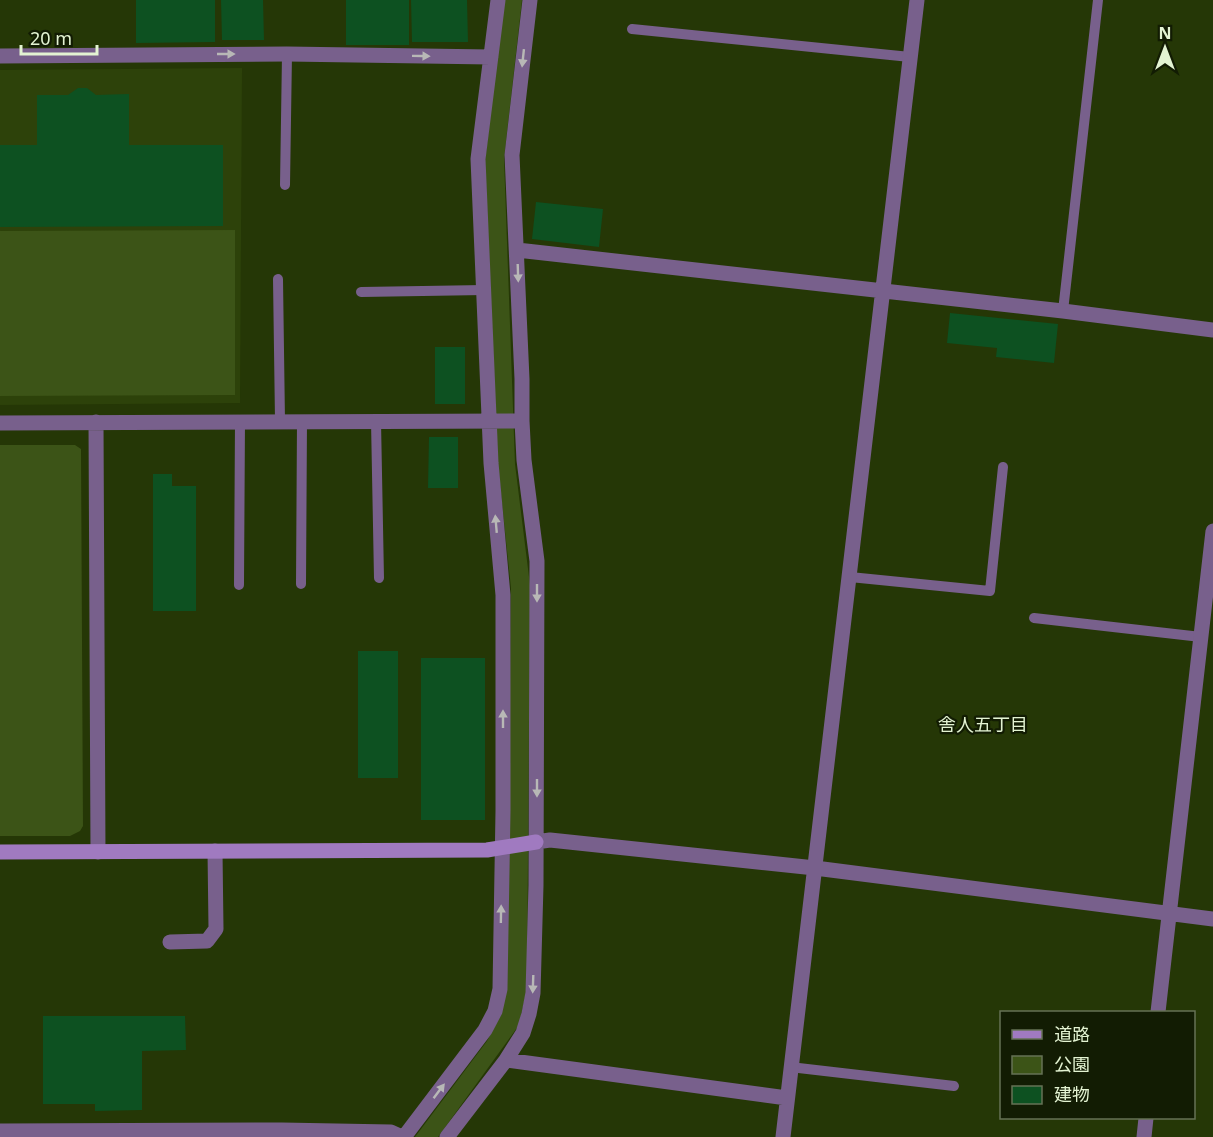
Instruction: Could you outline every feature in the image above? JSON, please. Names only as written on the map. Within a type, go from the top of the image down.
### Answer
[{"type":"street","points":[[0,1131],[282,1130],[391,1132],[403,1137],[485,1030],[495,1011],[500,989],[503,595],[491,463],[478,159],[498,0]]},
{"type":"street","points":[[447,1137],[506,1060],[523,1033],[533,993],[537,561],[524,460],[512,155],[530,0]]},
{"type":"street","points":[[783,1137],[917,0]]},
{"type":"street","points":[[0,56],[287,54],[491,57]]},
{"type":"street","points":[[517,250],[1213,330]]},
{"type":"street","points":[[0,423],[522,421]]},
{"type":"street","points":[[96,422],[98,852]]},
{"type":"street","points":[[1158,1011],[1213,531]]},
{"type":"street","points":[[0,852],[475,850],[550,840],[815,868],[1213,919]]},
{"type":"street","points":[[170,942],[207,941],[216,929],[215,851]]},
{"type":"street","points":[[506,1060],[787,1098]]},
{"type":"street","points":[[1144,1137],[1146,1119]]},
{"type":"lane","points":[[1063,311],[1098,0]]},
{"type":"lane","points":[[632,29],[910,57]]},
{"type":"lane","points":[[285,185],[287,54]]},
{"type":"lane","points":[[278,279],[280,421]]},
{"type":"lane","points":[[361,292],[484,290]]},
{"type":"lane","points":[[239,585],[240,421]]},
{"type":"lane","points":[[301,584],[302,421]]},
{"type":"lane","points":[[376,421],[379,578]]},
{"type":"lane","points":[[850,577],[990,591],[1003,466]]},
{"type":"lane","points":[[1034,618],[1201,637]]},
{"type":"lane","points":[[790,1067],[954,1086]]},
{"type":"shaded area","points":[[242,68],[240,403],[0,405],[0,70]]},
{"type":"green space","points":[[504,0],[522,0],[504,159],[515,464],[530,585],[527,988],[519,1025],[438,1137],[415,1137],[487,1041],[501,1015],[507,988],[511,588],[498,465],[485,161]]},
{"type":"green space","points":[[235,230],[235,395],[0,396],[0,231]]},
{"type":"green space","points":[[0,445],[75,445],[81,449],[83,826],[80,831],[70,836],[0,836]]},
{"type":"building","points":[[136,0],[215,0],[215,42],[136,43]]},
{"type":"building","points":[[221,0],[263,0],[264,40],[222,40]]},
{"type":"building","points":[[346,0],[409,0],[409,45],[346,45]]},
{"type":"building","points":[[411,0],[467,0],[468,42],[412,42]]},
{"type":"building","points":[[78,88],[87,88],[96,95],[129,94],[129,145],[223,145],[223,226],[0,227],[0,145],[37,145],[37,95],[68,95]]},
{"type":"building","points":[[536,202],[603,209],[599,247],[532,239]]},
{"type":"building","points":[[950,313],[1058,324],[1054,363],[996,357],[997,348],[947,343]]},
{"type":"building","points":[[435,347],[465,347],[465,404],[435,404]]},
{"type":"building","points":[[429,437],[458,437],[458,488],[428,488]]},
{"type":"building","points":[[153,474],[172,474],[172,486],[196,486],[196,611],[153,611]]},
{"type":"building","points":[[358,651],[398,651],[398,778],[358,778]]},
{"type":"building","points":[[421,658],[485,658],[485,820],[421,820]]},
{"type":"building","points":[[43,1016],[185,1016],[186,1050],[142,1051],[142,1110],[95,1111],[95,1104],[43,1104]]},
{"type":"district","name":"舎人五丁目","points":[[983,724]]}]
